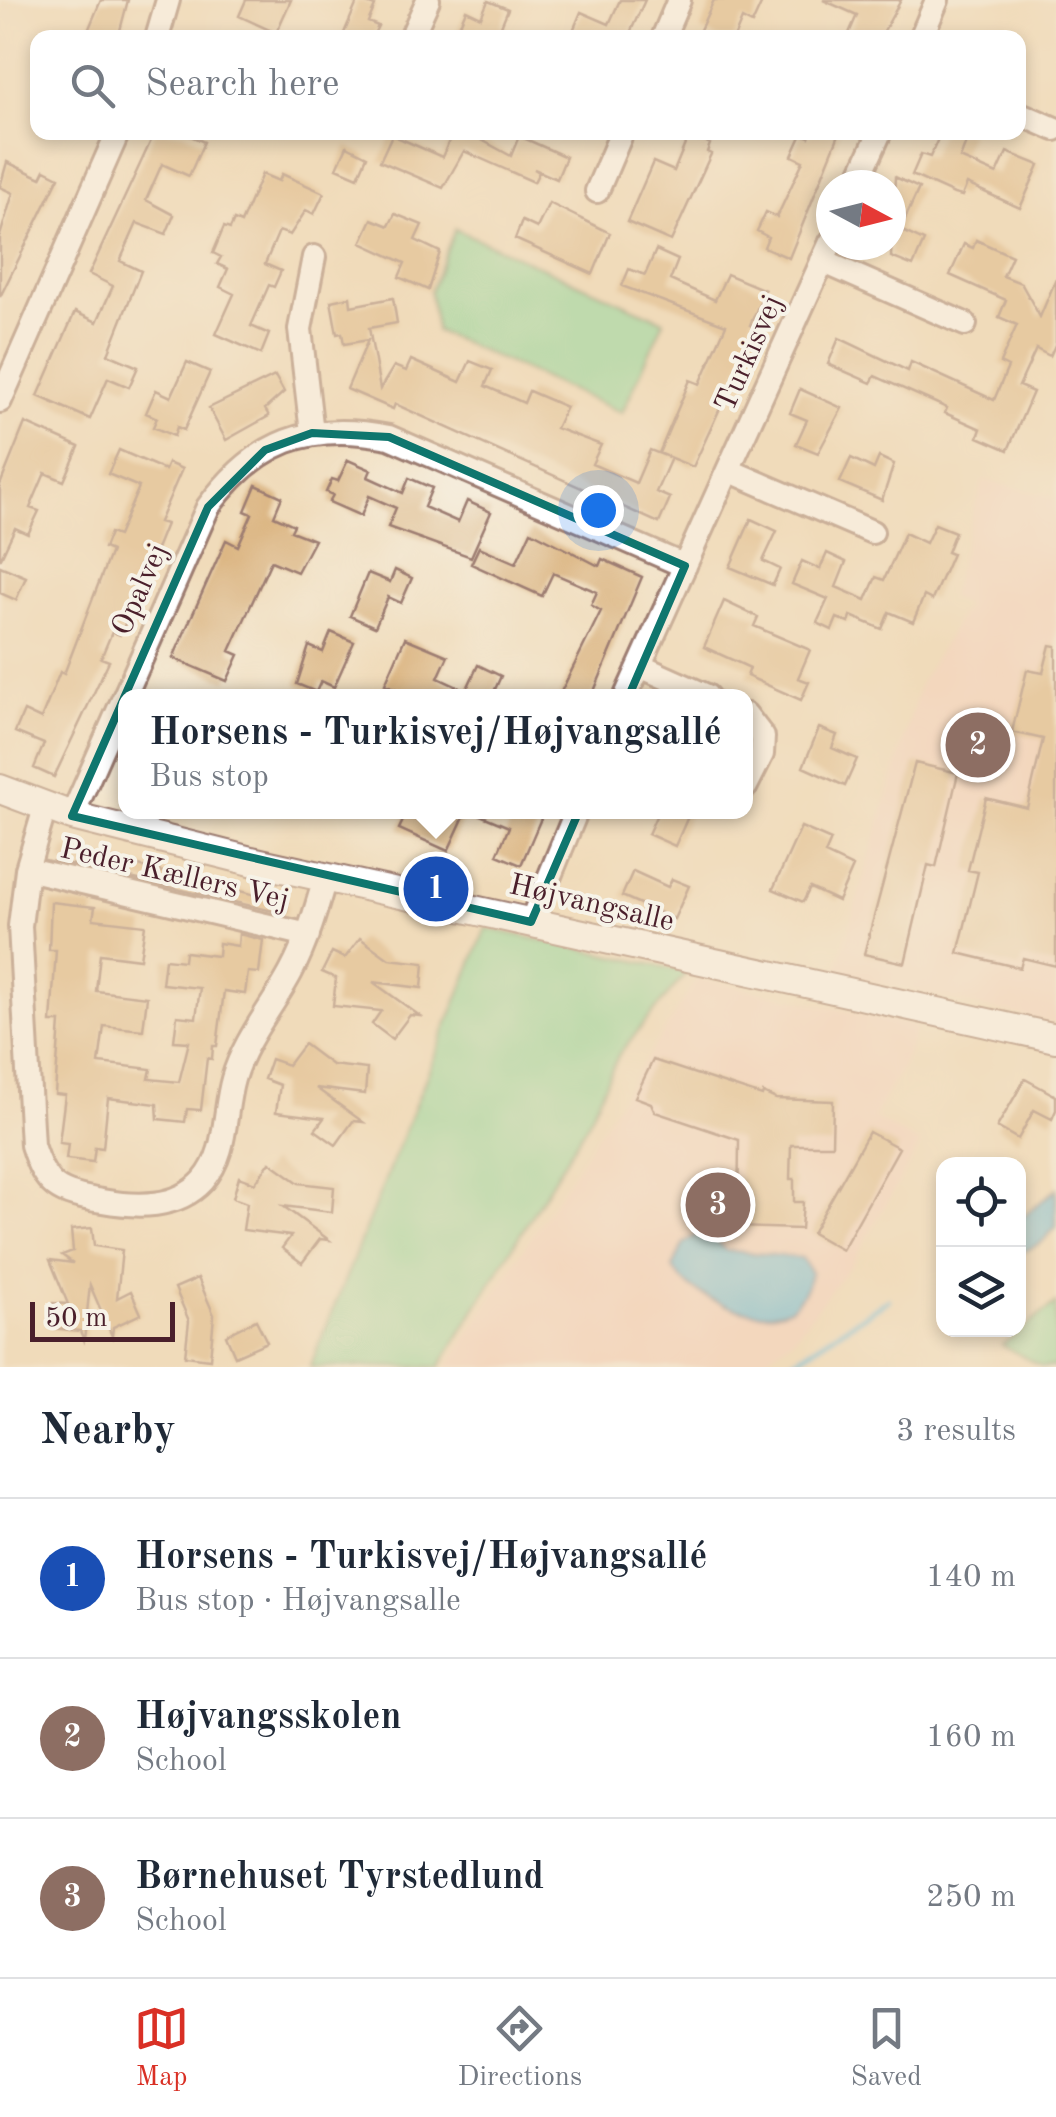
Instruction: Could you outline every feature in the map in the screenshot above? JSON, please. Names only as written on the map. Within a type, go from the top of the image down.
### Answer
[{"type":"street","points":[[159,30],[168,0]]},
{"type":"street","points":[[415,30],[428,0]]},
{"type":"street","points":[[666,30],[679,0]]},
{"type":"street","points":[[924,30],[937,0]]},
{"type":"street","points":[[1026,116],[1055,129]]},
{"type":"street","points":[[0,401],[114,140]]},
{"type":"street","points":[[596,191],[618,140]]},
{"type":"street","points":[[863,170],[876,140]]},
{"type":"street","points":[[312,433],[300,329],[314,257]]},
{"type":"street","name":"Turkisvej","points":[[629,689],[823,260]]},
{"type":"street","name":"Turkisvej","points":[[842,260],[965,324]]},
{"type":"street","name":"Opalvej","points":[[119,689],[208,508],[232,474],[265,450],[312,433],[352,429],[389,436],[684,566]]},
{"type":"street","points":[[728,470],[872,532]]},
{"type":"street","points":[[640,666],[691,689]]},
{"type":"street","name":"Opalvej","points":[[59,812],[118,692]]},
{"type":"street","points":[[753,724],[763,737],[762,754],[753,772]]},
{"type":"street","name":"Højvangsalle","points":[[0,789],[59,812],[325,878],[1056,1038]]},
{"type":"street","name":"Peder Kællers Vej","points":[[59,812],[27,869],[20,926],[32,1144],[41,1174],[57,1189],[78,1196],[134,1205],[162,1204],[202,1181],[220,1152],[233,1079],[248,1042],[308,936],[325,878]]},
{"type":"street","points":[[531,922],[573,819]]},
{"type":"street","name":"Peder Kællers Vej","points":[[27,869],[308,936]]},
{"type":"highlighted area","points":[[312,433],[389,437],[685,566],[531,922],[72,816],[208,507],[265,450]]},
{"type":"shaded area","points":[[983,480],[1056,498],[1056,1024],[836,973],[920,684],[966,605],[950,597]]},
{"type":"shaded area","points":[[698,978],[916,1026],[906,1059],[874,1118],[921,1144],[851,1265],[793,1338],[752,1367],[447,1367]]},
{"type":"green space","points":[[455,229],[664,321],[622,413],[436,331],[430,292]]},
{"type":"green space","points":[[486,928],[687,972],[619,1054],[587,1124],[440,1367],[310,1367]]},
{"type":"green space","points":[[1056,1303],[1056,1367],[1042,1367],[1002,1345],[1012,1337],[1026,1337],[1026,1326]]},
{"type":"water","points":[[1056,1189],[1056,1227],[1041,1243],[1026,1250],[1026,1214]]},
{"type":"water","points":[[700,1232],[712,1234],[725,1250],[802,1258],[811,1273],[802,1295],[785,1310],[772,1313],[723,1304],[692,1288],[673,1268],[683,1244]]},
{"type":"building","points":[[101,0],[128,0],[120,30],[88,30]]},
{"type":"building","points":[[246,0],[291,0],[277,30],[239,16]]},
{"type":"building","points":[[358,0],[375,6],[368,22],[378,26],[376,30],[345,30]]},
{"type":"building","points":[[620,0],[645,0],[631,30],[573,30],[581,12],[609,24]]},
{"type":"building","points":[[714,0],[763,0],[752,24],[742,19],[737,30],[700,30]]},
{"type":"building","points":[[823,0],[901,0],[884,30],[850,30],[857,15]]},
{"type":"building","points":[[488,1],[508,9],[501,26],[510,30],[457,30],[466,10],[481,17]]},
{"type":"building","points":[[151,140],[204,142],[189,176],[162,164],[146,200],[174,215],[166,234],[137,223],[120,261],[141,271],[108,354],[138,367],[129,387],[108,378],[90,419],[38,396],[75,312],[97,322],[113,286],[89,274]]},
{"type":"building","points":[[390,140],[403,140],[442,157],[449,140],[482,140],[511,156],[517,140],[528,140],[566,157],[557,179],[534,169],[539,172],[534,182],[464,151],[443,188],[380,161]]},
{"type":"building","points":[[687,140],[707,140],[710,144],[707,152],[711,154],[671,241],[627,222],[653,162],[674,171]]},
{"type":"building","points":[[799,140],[837,140],[825,170],[816,170],[816,191],[789,258],[764,247],[768,237],[757,231],[766,212],[777,217],[803,161],[792,156]]},
{"type":"building","points":[[937,140],[967,140],[960,158],[997,174],[1007,152],[1039,165],[1020,208],[967,184],[962,196],[912,175],[921,154],[930,157]]},
{"type":"building","points":[[347,146],[367,156],[358,177],[337,168]]},
{"type":"building","points":[[7,162],[41,178],[45,170],[59,177],[0,297],[0,236],[13,193],[0,187]]},
{"type":"building","points":[[262,174],[279,181],[282,174],[324,193],[314,214],[306,210],[290,235],[279,231],[265,264],[281,271],[274,287],[269,285],[251,326],[269,334],[261,354],[216,334],[234,294],[220,287],[228,269],[217,264],[221,257],[213,253],[224,227],[230,229],[234,220],[241,223]]},
{"type":"building","points":[[906,182],[919,188],[906,217]]},
{"type":"building","points":[[549,203],[610,233],[593,274],[515,239],[522,221],[537,228]]},
{"type":"building","points":[[395,214],[422,225],[415,240],[440,252],[428,290],[399,277],[405,263],[361,243],[372,219],[389,226]]},
{"type":"building","points":[[906,233],[924,241],[913,266],[898,260],[906,260]]},
{"type":"building","points":[[976,240],[1012,256],[1003,276],[1021,283],[1040,317],[1056,279],[1056,343],[1050,356],[1036,349],[1019,386],[1033,392],[1008,450],[978,437],[981,429],[945,413],[947,408],[875,376],[871,383],[828,364],[839,338],[908,371],[911,362],[994,400],[1008,367],[1000,363],[1017,325],[999,317],[1006,300],[950,275],[964,244],[973,248]]},
{"type":"building","points":[[656,250],[678,260],[670,280],[715,300],[727,274],[765,290],[750,325],[757,328],[693,467],[659,453],[690,380],[700,384],[726,325],[622,286],[629,269],[645,275]]},
{"type":"building","points":[[350,297],[351,306],[393,298],[397,323],[369,328],[380,389],[394,366],[406,371],[411,360],[460,382],[470,361],[492,370],[485,386],[524,403],[529,391],[566,407],[556,428],[601,445],[592,464],[636,483],[650,450],[671,458],[656,492],[670,498],[659,523],[395,404],[393,409],[347,389],[368,340],[344,344],[342,333],[337,334],[331,301]]},
{"type":"building","points":[[187,362],[210,372],[184,430],[177,427],[174,436],[153,427],[157,418],[146,413],[156,390],[171,397]]},
{"type":"building","points":[[275,376],[284,392],[265,409],[269,416],[226,440],[209,408]]},
{"type":"building","points":[[800,389],[842,408],[818,453],[796,444],[807,420],[790,413]]},
{"type":"building","points":[[25,423],[79,447],[64,481],[45,473],[30,508],[39,511],[28,534],[15,528],[0,560],[0,485]]},
{"type":"building","points":[[119,450],[165,470],[168,463],[182,469],[159,522],[166,524],[135,601],[120,635],[112,632],[101,658],[109,661],[54,777],[34,768],[44,744],[15,732],[24,711],[41,719],[60,672],[64,674],[111,551],[104,548],[110,533],[118,536],[139,487],[108,474]]},
{"type":"building","points":[[879,457],[894,464],[882,500],[840,482],[851,458],[874,469]]},
{"type":"building","points":[[348,460],[371,470],[368,477],[403,493],[409,478],[432,488],[424,507],[458,522],[467,501],[491,512],[471,557],[388,527],[396,508],[369,496],[361,516],[329,502],[333,495],[326,492],[332,479],[338,481]]},
{"type":"building","points":[[256,485],[282,497],[274,516],[294,525],[291,531],[314,540],[297,572],[271,561],[230,651],[239,655],[227,681],[173,658],[226,540],[238,546],[252,514],[245,511]]},
{"type":"building","points":[[751,519],[777,531],[763,561],[780,569],[773,585],[730,567]]},
{"type":"building","points":[[935,524],[955,532],[947,552],[952,554],[932,600],[924,596],[913,622],[889,612],[882,629],[851,616],[849,623],[837,618],[832,630],[817,623],[828,599],[792,584],[802,561],[820,569],[827,553],[846,562],[836,587],[866,600],[876,577],[884,580],[905,533],[926,543]]},
{"type":"building","points":[[531,531],[599,566],[602,559],[642,577],[595,689],[562,689],[601,611],[591,605],[597,592],[553,573],[542,596],[471,564],[479,547],[516,563]]},
{"type":"building","points":[[0,566],[26,577],[16,600],[0,593]]},
{"type":"building","points":[[395,570],[412,578],[401,603],[388,597],[375,627],[350,616],[368,573],[390,582]]},
{"type":"building","points":[[724,601],[758,617],[754,626],[810,650],[798,678],[809,682],[801,700],[747,676],[750,668],[704,647]]},
{"type":"building","points":[[331,632],[354,642],[334,687],[321,681],[317,689],[297,684],[309,646],[323,652]]},
{"type":"building","points":[[405,638],[448,656],[438,678],[462,689],[396,689],[385,684]]},
{"type":"building","points":[[1050,645],[1056,646],[1056,966],[1023,958],[1020,968],[958,953],[978,872],[968,870],[986,798],[1027,808],[1043,739],[1012,732],[1027,670],[1043,673]]},
{"type":"building","points":[[478,665],[501,676],[495,689],[467,689]]},
{"type":"building","points":[[819,728],[837,735],[832,748],[857,759],[845,786],[803,767]]},
{"type":"building","points":[[915,763],[958,773],[936,867],[928,865],[905,963],[864,954]]},
{"type":"building","points":[[404,819],[463,819],[448,851],[399,829]]},
{"type":"building","points":[[490,819],[541,819],[521,865],[497,855],[509,827]]},
{"type":"building","points":[[655,819],[687,819],[675,846],[648,834]]},
{"type":"building","points":[[801,827],[831,840],[825,854],[853,867],[838,901],[810,888],[803,902],[773,889]]},
{"type":"building","points":[[65,848],[288,903],[286,914],[61,862]]},
{"type":"building","points":[[633,871],[668,887],[672,879],[689,886],[674,919],[622,896]]},
{"type":"building","points":[[51,902],[95,907],[93,919],[145,925],[140,959],[100,954],[96,991],[147,997],[143,1030],[104,1026],[99,1063],[151,1069],[149,1079],[179,1082],[189,1042],[174,1041],[177,1016],[196,1018],[200,988],[162,984],[165,959],[184,961],[185,952],[218,956],[219,943],[238,946],[239,934],[263,940],[259,973],[248,972],[245,994],[224,991],[217,1046],[213,1046],[212,1059],[207,1058],[201,1110],[187,1109],[185,1122],[158,1119],[157,1104],[108,1098],[103,1148],[95,1147],[93,1162],[66,1159],[68,1144],[59,1143],[65,1095],[55,1094],[60,1022],[51,1022],[56,950],[49,950]]},
{"type":"building","points":[[360,938],[389,959],[424,963],[422,988],[373,982],[420,1016],[410,1015],[392,1039],[372,1024],[381,1011],[333,1006],[336,978],[322,972],[332,952],[345,958]]},
{"type":"building","points":[[304,1044],[332,1065],[367,1069],[365,1094],[316,1088],[363,1122],[353,1121],[336,1145],[315,1130],[324,1118],[276,1112],[280,1085],[264,1079],[271,1059],[288,1065]]},
{"type":"building","points":[[653,1060],[762,1096],[763,1093],[776,1099],[833,1101],[832,1145],[791,1145],[794,1202],[803,1202],[801,1229],[738,1227],[739,1140],[655,1112],[651,1103],[635,1097]]},
{"type":"building","points":[[1025,1079],[1056,1096],[1056,1110],[1052,1119],[1034,1110],[1018,1139],[997,1127]]},
{"type":"building","points":[[869,1132],[899,1148],[842,1250],[812,1233]]},
{"type":"building","points":[[270,1162],[299,1183],[334,1187],[332,1212],[283,1206],[329,1240],[320,1239],[302,1263],[282,1248],[291,1236],[243,1230],[247,1203],[233,1198],[239,1177],[255,1183]]},
{"type":"building","points":[[92,1228],[94,1246],[122,1250],[117,1298],[131,1291],[141,1314],[113,1327],[112,1336],[90,1285],[84,1340],[80,1331],[50,1328],[53,1303],[68,1304],[50,1260],[73,1263],[62,1255],[73,1251],[71,1230]]},
{"type":"building","points":[[198,1278],[214,1315],[210,1359],[185,1356],[189,1321],[175,1288]]},
{"type":"building","points":[[256,1320],[267,1342],[235,1356],[226,1335]]},
{"type":"waterway","points":[[784,1367],[888,1300]]},
{"type":"place","name":"Højvangsskolen","points":[[978,745]]},
{"type":"place","name":"Horsens - Turkisvej/Højvangsallé","points":[[436,889]]},
{"type":"place","name":"Børnehuset Tyrstedlund","points":[[718,1205]]}]
